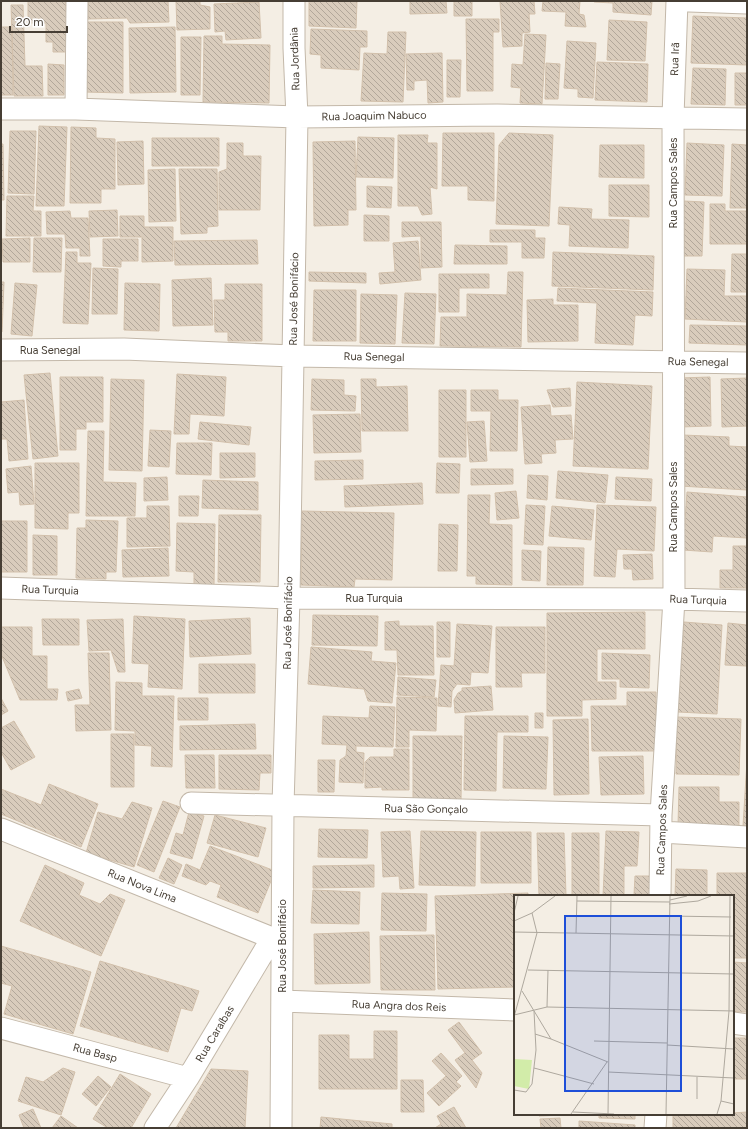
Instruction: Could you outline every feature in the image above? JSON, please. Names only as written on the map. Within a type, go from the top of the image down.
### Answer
[{"type":"street","points":[[76,109],[78,1]]},
{"type":"street","name":"Rua Jordânia","points":[[294,1],[294,48],[297,117]]},
{"type":"street","name":"Rua Irã","points":[[673,117],[677,1]]},
{"type":"street","points":[[689,1],[747,3]]},
{"type":"street","name":"Rua Joaquim Nabuco","points":[[1,109],[76,109],[297,117],[490,115],[747,119]]},
{"type":"street","name":"Rua José Bonifácio","points":[[281,1128],[282,1001],[277,940],[283,806],[289,598],[297,117]]},
{"type":"street","name":"Rua Campos Sales","points":[[660,895],[661,823],[674,599],[673,117]]},
{"type":"street","name":"Rua Senegal","points":[[1,350],[124,349],[293,356],[747,363]]},
{"type":"street","name":"Rua Turquia","points":[[1,588],[289,598],[674,599],[747,601]]},
{"type":"street","name":"Rua São Gonçalo","points":[[191,803],[661,823],[747,837]]},
{"type":"street","name":"Rua Nova Lima","points":[[1,829],[277,940]]},
{"type":"street","name":"Rua Caraíbas","points":[[155,1128],[277,940]]},
{"type":"street","name":"Rua Angra dos Reis","points":[[282,1001],[514,1010]]},
{"type":"street","points":[[734,1023],[747,1025]]},
{"type":"street","name":"Rua Basp","points":[[1,1028],[188,1078]]},
{"type":"street","points":[[655,1128],[656,1115]]},
{"type":"building","points":[[28,1],[66,1],[67,52],[53,52],[53,42],[46,42],[46,23],[28,23]]},
{"type":"building","points":[[88,1],[168,1],[169,22],[130,23],[127,18],[88,19]]},
{"type":"building","points":[[176,1],[200,1],[200,5],[210,7],[210,29],[177,30]]},
{"type":"building","points":[[309,1],[357,1],[356,28],[309,26]]},
{"type":"building","points":[[410,1],[446,1],[447,13],[410,14]]},
{"type":"building","points":[[454,1],[472,1],[472,16],[454,16]]},
{"type":"building","points":[[500,1],[534,1],[535,14],[529,14],[530,32],[522,33],[522,46],[503,47]]},
{"type":"building","points":[[543,1],[580,1],[579,14],[584,15],[586,27],[565,26],[566,12],[542,11]]},
{"type":"building","points":[[594,1],[652,1],[651,15],[613,12],[613,3]]},
{"type":"building","points":[[259,2],[261,38],[226,40],[225,31],[215,32],[214,4]]},
{"type":"building","points":[[11,5],[23,5],[25,66],[42,66],[43,96],[14,96]]},
{"type":"building","points":[[693,16],[747,18],[747,65],[691,63]]},
{"type":"building","points":[[466,19],[499,19],[499,32],[493,32],[493,91],[467,91]]},
{"type":"building","points":[[609,20],[647,22],[645,61],[607,60]]},
{"type":"building","points":[[85,22],[123,22],[123,93],[84,92]]},
{"type":"building","points":[[1,27],[12,27],[13,95],[1,95]]},
{"type":"building","points":[[175,27],[176,92],[130,93],[129,28]]},
{"type":"building","points":[[311,29],[367,31],[367,47],[360,47],[359,70],[321,68],[321,55],[310,54]]},
{"type":"building","points":[[388,32],[406,32],[403,102],[361,101],[364,53],[387,54]]},
{"type":"building","points":[[525,34],[546,35],[542,104],[520,103],[521,88],[511,87],[512,64],[523,65]]},
{"type":"building","points":[[204,36],[222,36],[222,44],[270,45],[269,103],[203,102]]},
{"type":"building","points":[[181,37],[201,37],[200,95],[181,95]]},
{"type":"building","points":[[567,41],[596,43],[593,98],[578,97],[578,89],[564,88]]},
{"type":"building","points":[[442,53],[443,102],[428,103],[427,80],[414,81],[414,90],[407,90],[406,54]]},
{"type":"building","points":[[447,60],[461,60],[460,97],[447,97]]},
{"type":"building","points":[[597,62],[648,64],[647,102],[595,100]]},
{"type":"building","points":[[546,63],[560,64],[558,99],[545,99]]},
{"type":"building","points":[[48,64],[64,65],[64,95],[48,95]]},
{"type":"building","points":[[693,68],[726,69],[725,105],[691,104]]},
{"type":"building","points":[[735,73],[747,73],[747,105],[735,105]]},
{"type":"building","points":[[39,126],[67,127],[64,206],[36,206]]},
{"type":"building","points":[[71,127],[96,128],[96,138],[115,139],[115,189],[101,189],[101,203],[70,203]]},
{"type":"building","points":[[10,131],[36,131],[34,194],[8,193]]},
{"type":"building","points":[[443,133],[494,133],[494,201],[468,200],[468,186],[442,186]]},
{"type":"building","points":[[509,133],[553,135],[549,226],[496,224],[499,145]]},
{"type":"building","points":[[398,135],[428,135],[427,143],[437,143],[437,189],[430,187],[432,214],[422,215],[418,206],[398,206]]},
{"type":"building","points":[[358,137],[394,138],[393,178],[356,177]]},
{"type":"building","points":[[152,138],[219,138],[219,166],[152,166]]},
{"type":"building","points":[[143,141],[144,184],[118,185],[117,142]]},
{"type":"building","points":[[355,141],[356,210],[348,210],[348,225],[314,226],[313,142]]},
{"type":"building","points":[[227,143],[243,143],[243,156],[261,156],[260,210],[219,210],[219,172],[227,169]]},
{"type":"building","points":[[687,143],[724,145],[722,196],[685,195]]},
{"type":"building","points":[[1,144],[3,144],[4,200],[1,200]]},
{"type":"building","points":[[732,144],[747,145],[747,208],[730,208]]},
{"type":"building","points":[[600,145],[644,145],[644,178],[599,177]]},
{"type":"building","points":[[175,169],[176,221],[149,222],[148,170]]},
{"type":"building","points":[[179,169],[217,169],[218,226],[207,227],[207,233],[181,234]]},
{"type":"building","points":[[609,185],[649,185],[649,217],[609,216]]},
{"type":"building","points":[[367,186],[392,187],[391,208],[367,207]]},
{"type":"building","points":[[7,196],[34,196],[33,211],[41,211],[41,236],[6,236]]},
{"type":"building","points":[[684,201],[704,202],[702,256],[682,256]]},
{"type":"building","points":[[710,204],[725,204],[725,211],[747,211],[747,244],[710,244]]},
{"type":"building","points":[[559,207],[592,209],[591,219],[629,220],[628,248],[569,246],[570,225],[558,224]]},
{"type":"building","points":[[117,210],[118,236],[90,237],[89,211]]},
{"type":"building","points":[[70,211],[71,218],[88,218],[90,256],[80,256],[80,248],[66,248],[65,234],[47,234],[46,212]]},
{"type":"building","points":[[364,215],[389,216],[389,241],[364,241]]},
{"type":"building","points":[[120,216],[144,216],[144,227],[173,227],[173,261],[142,262],[142,237],[120,237]]},
{"type":"building","points":[[402,222],[441,222],[442,267],[421,268],[421,236],[402,237]]},
{"type":"building","points":[[490,230],[535,230],[535,238],[545,238],[544,258],[522,258],[522,242],[490,242]]},
{"type":"building","points":[[30,238],[30,262],[3,262],[2,239]]},
{"type":"building","points":[[34,238],[62,238],[61,272],[33,272]]},
{"type":"building","points":[[103,239],[138,239],[138,261],[121,261],[121,267],[103,266]]},
{"type":"building","points":[[257,240],[258,264],[175,265],[174,241]]},
{"type":"building","points":[[418,241],[421,280],[380,284],[379,273],[395,272],[393,243]]},
{"type":"building","points":[[455,245],[507,246],[507,264],[454,264]]},
{"type":"building","points":[[66,252],[77,252],[77,263],[91,263],[88,324],[63,323]]},
{"type":"building","points":[[553,252],[654,256],[653,290],[552,286]]},
{"type":"building","points":[[732,254],[747,254],[747,292],[731,292]]},
{"type":"building","points":[[93,268],[118,269],[117,314],[92,314]]},
{"type":"building","points":[[687,269],[725,270],[724,296],[747,296],[747,322],[685,319]]},
{"type":"building","points":[[309,272],[366,273],[366,283],[309,281]]},
{"type":"building","points":[[508,272],[523,272],[521,347],[440,346],[441,317],[467,317],[467,294],[507,295]]},
{"type":"building","points":[[439,274],[489,274],[489,288],[459,288],[459,312],[439,312]]},
{"type":"building","points":[[211,278],[213,325],[173,326],[172,280]]},
{"type":"building","points":[[1,282],[4,282],[2,332],[1,332]]},
{"type":"building","points":[[15,283],[37,285],[32,336],[11,334]]},
{"type":"building","points":[[125,283],[160,284],[159,331],[124,330]]},
{"type":"building","points":[[225,284],[262,284],[262,341],[228,341],[228,332],[215,332],[214,300],[225,300]]},
{"type":"building","points":[[558,288],[653,292],[652,316],[635,315],[633,345],[595,343],[597,303],[557,301]]},
{"type":"building","points":[[314,290],[356,290],[356,341],[313,341]]},
{"type":"building","points":[[405,293],[436,294],[434,344],[402,343]]},
{"type":"building","points":[[361,294],[397,295],[395,344],[360,343]]},
{"type":"building","points":[[553,299],[553,305],[578,305],[578,341],[528,342],[527,300]]},
{"type":"building","points":[[690,325],[747,326],[747,345],[689,343]]},
{"type":"building","points":[[50,373],[58,456],[33,459],[24,375]]},
{"type":"building","points":[[177,374],[226,377],[224,416],[190,414],[189,434],[174,434]]},
{"type":"building","points":[[60,377],[103,377],[103,422],[86,422],[86,429],[76,429],[76,450],[60,450]]},
{"type":"building","points":[[710,377],[711,426],[680,427],[680,378]]},
{"type":"building","points":[[747,378],[747,426],[722,427],[721,379]]},
{"type":"building","points":[[111,379],[144,380],[142,471],[109,470]]},
{"type":"building","points":[[312,379],[344,380],[344,395],[356,396],[355,411],[311,410]]},
{"type":"building","points":[[361,379],[376,379],[376,387],[407,386],[408,431],[362,431]]},
{"type":"building","points":[[577,382],[652,386],[648,469],[573,466]]},
{"type":"building","points":[[570,388],[571,406],[553,407],[547,390]]},
{"type":"building","points":[[439,390],[466,390],[466,457],[439,457]]},
{"type":"building","points":[[471,390],[498,390],[498,400],[518,400],[517,451],[490,451],[491,411],[471,411]]},
{"type":"building","points":[[24,400],[28,459],[9,461],[7,439],[1,439],[1,402]]},
{"type":"building","points":[[550,405],[551,416],[571,415],[573,439],[555,440],[556,453],[541,454],[542,463],[525,464],[521,407]]},
{"type":"building","points":[[360,414],[361,452],[314,453],[313,415]]},
{"type":"building","points":[[484,421],[487,461],[470,462],[467,422]]},
{"type":"building","points":[[200,422],[251,427],[249,445],[198,439]]},
{"type":"building","points":[[150,430],[171,431],[169,467],[148,466]]},
{"type":"building","points":[[88,431],[104,431],[103,482],[136,483],[135,516],[86,516]]},
{"type":"building","points":[[683,435],[729,437],[729,446],[747,447],[747,490],[680,486]]},
{"type":"building","points":[[177,443],[212,443],[211,475],[176,474]]},
{"type":"building","points":[[220,453],[255,453],[255,477],[220,478]]},
{"type":"building","points":[[363,460],[363,479],[315,480],[315,461]]},
{"type":"building","points":[[35,463],[79,463],[79,513],[68,513],[68,529],[35,528]]},
{"type":"building","points":[[437,463],[460,464],[459,493],[436,493]]},
{"type":"building","points":[[31,466],[34,504],[20,505],[19,492],[8,493],[6,469]]},
{"type":"building","points":[[471,469],[513,469],[513,484],[471,485]]},
{"type":"building","points":[[558,471],[608,475],[605,503],[556,498]]},
{"type":"building","points":[[528,475],[548,476],[547,500],[527,498]]},
{"type":"building","points":[[167,477],[168,500],[144,501],[144,478]]},
{"type":"building","points":[[616,477],[652,479],[651,501],[615,499]]},
{"type":"building","points":[[203,480],[258,482],[258,510],[202,508]]},
{"type":"building","points":[[422,483],[423,504],[345,507],[344,486]]},
{"type":"building","points":[[516,491],[519,518],[497,520],[495,493]]},
{"type":"building","points":[[687,492],[747,497],[747,538],[713,536],[712,552],[683,550]]},
{"type":"building","points":[[468,495],[490,495],[489,524],[512,525],[512,585],[476,584],[476,576],[467,576]]},
{"type":"building","points":[[179,496],[199,496],[198,516],[179,516]]},
{"type":"building","points":[[526,505],[545,506],[543,545],[524,544]]},
{"type":"building","points":[[597,505],[656,507],[654,551],[617,549],[615,577],[594,576]]},
{"type":"building","points":[[147,506],[169,506],[170,546],[127,547],[127,518],[147,518]]},
{"type":"building","points":[[552,506],[594,510],[591,540],[549,536]]},
{"type":"building","points":[[302,511],[394,513],[392,580],[355,579],[354,587],[301,585]]},
{"type":"building","points":[[219,515],[261,515],[260,582],[218,582]]},
{"type":"building","points":[[86,520],[118,521],[116,572],[106,572],[106,579],[76,578],[77,528],[86,528]]},
{"type":"building","points":[[1,521],[27,521],[27,572],[1,572]]},
{"type":"building","points":[[177,523],[215,524],[214,585],[194,585],[194,572],[176,571]]},
{"type":"building","points":[[439,524],[458,525],[457,571],[438,571]]},
{"type":"building","points":[[33,535],[57,536],[57,575],[33,575]]},
{"type":"building","points":[[733,546],[747,546],[747,588],[720,588],[720,570],[733,570]]},
{"type":"building","points":[[548,547],[584,548],[583,585],[547,585]]},
{"type":"building","points":[[168,548],[169,576],[123,577],[122,550]]},
{"type":"building","points":[[522,550],[541,551],[540,581],[522,580]]},
{"type":"building","points":[[652,554],[653,579],[633,580],[632,569],[624,569],[623,555]]},
{"type":"building","points":[[645,612],[645,649],[597,649],[597,682],[616,682],[616,699],[582,700],[582,716],[547,716],[547,613]]},
{"type":"building","points":[[313,615],[378,616],[377,646],[312,645]]},
{"type":"building","points":[[134,616],[185,619],[182,689],[148,687],[149,664],[132,663]]},
{"type":"building","points":[[250,618],[251,654],[190,657],[189,621]]},
{"type":"building","points":[[42,619],[79,619],[79,645],[43,645]]},
{"type":"building","points":[[123,619],[125,672],[118,672],[111,650],[89,651],[87,620]]},
{"type":"building","points":[[399,621],[399,626],[433,626],[434,675],[398,675],[397,650],[385,650],[385,622]]},
{"type":"building","points":[[437,622],[450,622],[450,657],[437,657]]},
{"type":"building","points":[[684,622],[722,625],[717,714],[678,712]]},
{"type":"building","points":[[728,623],[747,625],[747,666],[725,665]]},
{"type":"building","points":[[457,624],[492,626],[488,673],[471,672],[470,685],[457,684],[452,691],[451,707],[438,706],[441,665],[454,666]]},
{"type":"building","points":[[1,627],[32,627],[32,656],[47,656],[47,689],[58,689],[57,700],[20,700],[1,654]]},
{"type":"building","points":[[496,627],[545,627],[545,673],[521,673],[522,687],[496,687]]},
{"type":"building","points":[[311,647],[372,652],[371,661],[396,663],[392,703],[368,701],[364,689],[308,684]]},
{"type":"building","points":[[88,653],[109,653],[111,730],[76,731],[75,705],[90,705]]},
{"type":"building","points":[[602,653],[650,655],[649,688],[620,687],[620,679],[602,679]]},
{"type":"building","points":[[199,664],[255,664],[255,693],[199,693]]},
{"type":"building","points":[[398,677],[436,680],[434,697],[397,695]]},
{"type":"building","points":[[116,682],[142,683],[142,696],[174,696],[172,767],[151,766],[152,746],[135,745],[135,731],[115,730]]},
{"type":"building","points":[[491,686],[493,710],[455,713],[454,700],[458,693],[462,691],[462,688]]},
{"type":"building","points":[[79,689],[82,698],[68,701],[66,692]]},
{"type":"building","points":[[627,692],[656,692],[656,751],[592,751],[591,706],[627,706]]},
{"type":"building","points":[[397,697],[437,698],[436,731],[409,730],[409,747],[396,747]]},
{"type":"building","points":[[1,698],[8,711],[1,715]]},
{"type":"building","points":[[178,698],[208,698],[208,720],[178,720]]},
{"type":"building","points":[[370,706],[395,707],[393,747],[356,746],[356,752],[364,753],[363,783],[339,782],[340,760],[346,756],[347,745],[322,744],[323,716],[369,718]]},
{"type":"building","points":[[535,713],[543,713],[543,728],[535,728]]},
{"type":"building","points":[[465,716],[528,716],[528,732],[497,732],[496,791],[464,790]]},
{"type":"building","points":[[677,717],[741,719],[739,775],[676,774]]},
{"type":"building","points":[[588,719],[589,794],[554,795],[553,720]]},
{"type":"building","points":[[14,721],[35,757],[11,770],[1,752],[1,728]]},
{"type":"building","points":[[255,724],[256,749],[180,750],[180,726]]},
{"type":"building","points":[[111,734],[134,734],[134,787],[111,787]]},
{"type":"building","points":[[413,736],[462,736],[461,801],[413,801]]},
{"type":"building","points":[[504,736],[548,737],[546,789],[503,788]]},
{"type":"building","points":[[394,749],[409,749],[409,790],[382,790],[382,787],[365,788],[365,762],[370,757],[394,757]]},
{"type":"building","points":[[185,755],[214,755],[215,788],[186,788]]},
{"type":"building","points":[[219,755],[271,755],[271,773],[260,773],[259,790],[219,789]]},
{"type":"building","points":[[643,756],[644,794],[601,795],[599,757]]},
{"type":"building","points":[[318,760],[335,760],[334,792],[318,792]]},
{"type":"building","points":[[747,761],[747,826],[743,826]]},
{"type":"building","points":[[49,784],[98,804],[81,847],[1,814],[1,789],[41,805]]},
{"type":"building","points":[[679,787],[719,787],[719,802],[739,802],[739,827],[678,826]]},
{"type":"building","points":[[163,801],[180,807],[154,872],[137,865]]},
{"type":"building","points":[[132,802],[152,808],[134,867],[86,853],[98,812],[122,819]]},
{"type":"building","points":[[189,812],[204,816],[192,859],[170,853],[176,833],[183,835]]},
{"type":"building","points":[[215,815],[266,828],[258,857],[207,843]]},
{"type":"building","points":[[319,829],[368,830],[367,858],[318,857]]},
{"type":"building","points":[[410,831],[414,888],[400,889],[399,876],[383,877],[381,832]]},
{"type":"building","points":[[421,831],[476,832],[475,886],[419,885]]},
{"type":"building","points":[[606,831],[639,832],[637,866],[624,866],[624,895],[603,895]]},
{"type":"building","points":[[481,832],[531,832],[531,883],[481,883]]},
{"type":"building","points":[[537,833],[564,833],[566,895],[539,895]]},
{"type":"building","points":[[572,833],[599,833],[599,895],[572,895]]},
{"type":"building","points":[[210,846],[275,871],[258,913],[217,897],[221,885],[210,881],[206,885],[182,876],[186,864],[200,870]]},
{"type":"building","points":[[168,858],[182,865],[174,884],[159,878]]},
{"type":"building","points":[[45,865],[84,883],[79,895],[100,904],[110,894],[125,900],[101,956],[20,921]]},
{"type":"building","points":[[374,865],[374,887],[313,888],[313,866]]},
{"type":"building","points":[[676,869],[707,870],[707,895],[675,895]]},
{"type":"building","points":[[717,873],[747,873],[747,958],[734,958],[734,895],[717,895]]},
{"type":"building","points":[[635,876],[653,876],[652,895],[634,895]]},
{"type":"building","points":[[313,890],[360,892],[359,924],[311,923]]},
{"type":"building","points":[[382,893],[427,894],[426,931],[381,930]]},
{"type":"building","points":[[528,893],[528,895],[514,895],[514,987],[438,989],[435,896]]},
{"type":"building","points":[[369,932],[370,983],[315,984],[314,934]]},
{"type":"building","points":[[434,935],[435,990],[381,990],[380,936]]},
{"type":"building","points":[[1,946],[91,972],[73,1034],[4,1014],[12,986],[1,983]]},
{"type":"building","points":[[100,961],[199,991],[192,1011],[181,1008],[168,1052],[80,1026]]},
{"type":"building","points":[[734,962],[747,963],[747,1012],[734,1012]]},
{"type":"building","points":[[459,1022],[482,1053],[472,1060],[482,1073],[476,1088],[455,1060],[465,1053],[448,1030]]},
{"type":"building","points":[[374,1031],[397,1031],[397,1089],[319,1089],[319,1035],[349,1035],[349,1059],[374,1059]]},
{"type":"building","points":[[734,1038],[747,1038],[747,1079],[734,1079]]},
{"type":"building","points":[[441,1053],[462,1076],[456,1082],[461,1086],[439,1106],[427,1093],[446,1076],[432,1061]]},
{"type":"building","points":[[63,1068],[75,1072],[61,1115],[18,1101],[26,1077],[43,1082]]},
{"type":"building","points":[[211,1069],[248,1071],[245,1128],[176,1128]]},
{"type":"building","points":[[120,1074],[151,1094],[131,1128],[108,1128],[93,1119]]},
{"type":"building","points":[[98,1076],[111,1087],[96,1106],[82,1094]]},
{"type":"building","points":[[401,1080],[423,1080],[424,1112],[401,1112]]},
{"type":"building","points":[[454,1107],[466,1128],[435,1128],[441,1124],[437,1116]]},
{"type":"building","points":[[33,1109],[41,1128],[24,1128],[19,1115]]},
{"type":"building","points":[[747,1112],[747,1128],[673,1128],[673,1115],[734,1115],[734,1113]]},
{"type":"building","points":[[539,1115],[566,1115],[539,1116]]},
{"type":"building","points":[[599,1115],[635,1115],[635,1119],[599,1118]]},
{"type":"building","points":[[61,1116],[78,1128],[52,1128]]},
{"type":"building","points":[[321,1117],[392,1124],[392,1128],[320,1128]]},
{"type":"building","points":[[560,1118],[561,1128],[541,1128],[540,1119]]},
{"type":"building","points":[[579,1121],[635,1125],[635,1128],[579,1128]]}]
